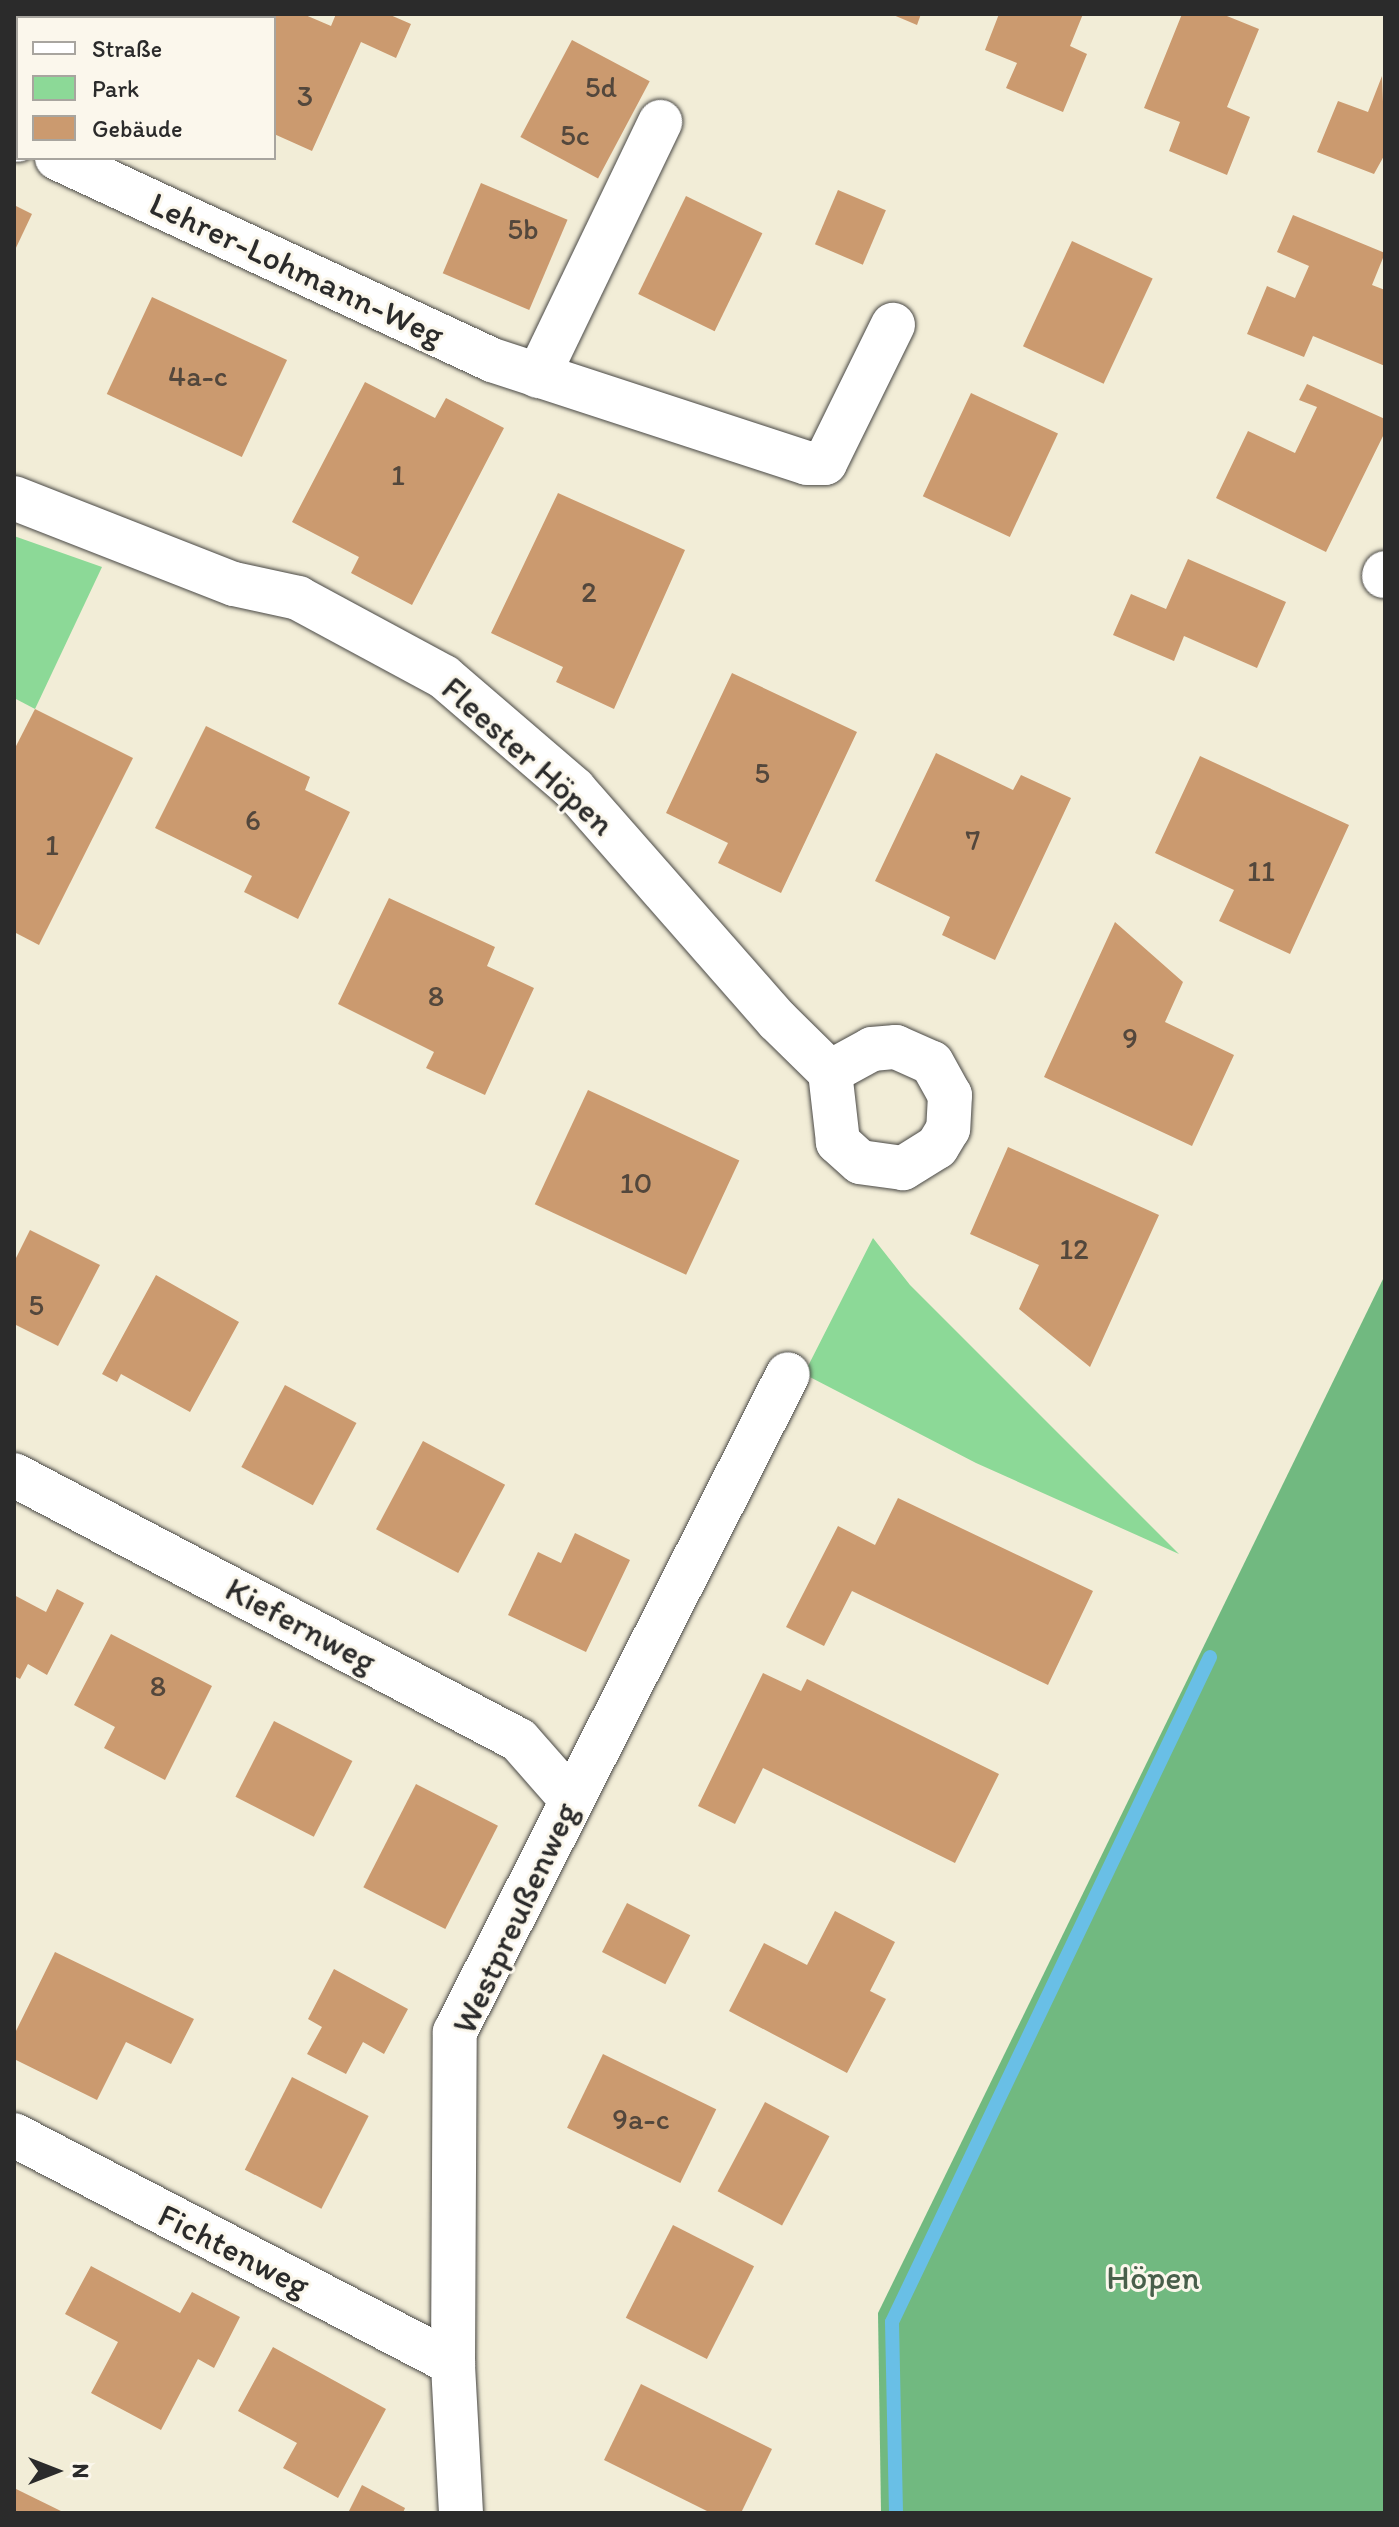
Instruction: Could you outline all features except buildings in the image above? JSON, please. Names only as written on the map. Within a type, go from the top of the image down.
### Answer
[{"type":"street","points":[[538,376],[660,122]]},
{"type":"street","name":"Lehrer-Lohmann-Weg","points":[[61,160],[538,376],[807,463],[825,463],[893,325]]},
{"type":"street","name":"Fleester Höpen","points":[[14,498],[106,538],[234,584],[298,598],[410,656],[474,700],[574,789],[755,996],[830,1072]]},
{"type":"street","name":"Westpreußenweg","points":[[461,2513],[453,2364],[455,2032],[570,1798],[788,1374]]},
{"type":"street","name":"Kiefernweg","points":[[14,1475],[519,1740],[570,1798]]},
{"type":"street","name":"Fichtenweg","points":[[14,2135],[453,2364]]},
{"type":"green space","points":[[14,536],[102,567],[35,709],[14,698]]},
{"type":"green space","points":[[873,1238],[910,1285],[1179,1554],[976,1463],[804,1374]]},
{"type":"green space","name":"Höpen","points":[[1385,1275],[1385,2513],[881,2513],[878,2313]]},
{"type":"waterway","points":[[896,2513],[892,2322],[1210,1657]]}]
